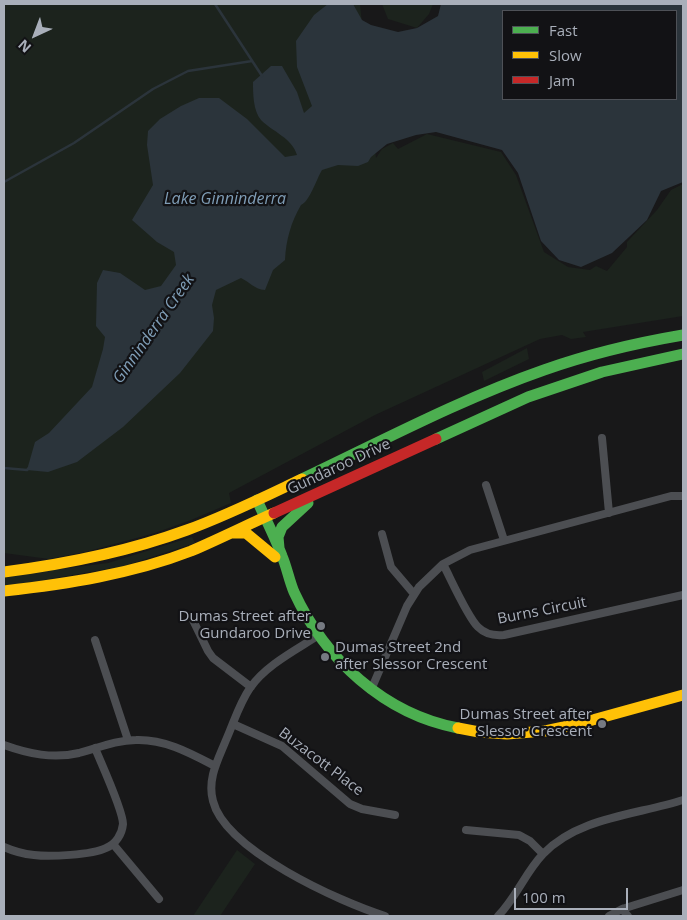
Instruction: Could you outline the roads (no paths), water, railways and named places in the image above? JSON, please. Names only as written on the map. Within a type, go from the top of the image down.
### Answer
[{"type":"main road","name":"Gundaroo Drive","points":[[4,572],[58,565],[127,549],[187,530],[253,502],[445,412],[524,378],[589,356],[653,340],[683,335]]},
{"type":"main road","name":"Gundaroo Drive","points":[[4,591],[53,586],[153,564],[190,551],[528,397],[602,372],[683,354]]},
{"type":"main road","points":[[277,552],[278,535],[282,528],[297,511],[326,490]]},
{"type":"main road","points":[[253,502],[277,552]]},
{"type":"main road","points":[[230,533],[246,533],[283,557],[284,567],[319,635],[343,664],[371,690],[406,711],[442,725],[467,731],[498,734],[538,732],[683,696]]},
{"type":"street","points":[[602,438],[609,513]]},
{"type":"street","points":[[486,485],[504,540]]},
{"type":"street","points":[[371,690],[404,612],[414,594],[430,574],[443,564],[470,550],[504,540],[671,496],[683,496]]},
{"type":"street","points":[[382,534],[391,567],[414,594]]},
{"type":"street","name":"Burns Circuit","points":[[443,564],[475,624],[486,633],[495,635],[504,635],[683,595]]},
{"type":"street","points":[[191,616],[213,658],[250,687]]},
{"type":"street","points":[[319,635],[266,671],[250,687],[215,766],[212,780],[212,801],[217,814],[230,830],[266,858],[308,884],[352,905],[385,916]]},
{"type":"street","points":[[95,640],[128,740]]},
{"type":"street","name":"Buzacott Place","points":[[233,724],[282,746],[350,804],[362,809],[395,815]]},
{"type":"street","points":[[4,745],[32,754],[50,756],[68,755],[111,742],[146,740],[172,746],[215,766]]},
{"type":"street","points":[[4,848],[25,854],[50,856],[98,851],[113,844],[122,830],[122,816],[95,748]]},
{"type":"street","points":[[502,915],[543,854],[567,836],[585,827],[683,800]]},
{"type":"street","points":[[466,830],[515,834],[530,842],[543,854]]},
{"type":"street","points":[[113,844],[159,899]]},
{"type":"street","points":[[609,916],[622,909],[683,890]]},
{"type":"street","points":[[622,909],[628,916]]},
{"type":"water","name":"Lake Ginninderra","points":[[328,4],[353,4],[362,20],[371,25],[398,32],[417,28],[438,16],[441,4],[683,4],[683,182],[661,191],[647,220],[612,253],[581,267],[559,260],[541,241],[518,173],[502,150],[436,132],[416,135],[387,144],[371,157],[368,162],[358,166],[338,165],[322,170],[310,195],[301,205],[294,218],[288,238],[285,260],[273,270],[265,290],[255,287],[241,278],[216,290],[212,305],[213,331],[180,373],[123,427],[77,462],[48,472],[27,470],[35,442],[49,433],[92,387],[105,337],[96,326],[97,283],[103,270],[120,273],[145,290],[161,286],[176,265],[174,252],[157,242],[132,220],[153,185],[147,145],[148,131],[160,119],[181,106],[199,98],[219,98],[247,119],[285,157],[297,155],[295,149],[287,140],[258,116],[254,102],[253,82],[271,66],[282,66],[297,92],[304,113],[312,106],[297,67],[296,41],[314,15]]},
{"type":"waterway","points":[[215,4],[262,76]]},
{"type":"waterway","points":[[4,182],[74,143],[153,89],[188,71],[252,61]]},
{"type":"waterway","name":"Ginninderra Creek","points":[[4,468],[27,470],[29,468]]},
{"type":"place","name":"Dumas Street after Gundaroo Drive","points":[[321,626]]},
{"type":"place","name":"Dumas Street 2nd after Slessor Crescent","points":[[325,657]]},
{"type":"place","name":"Dumas Street after Slessor Crescent","points":[[602,724]]}]
